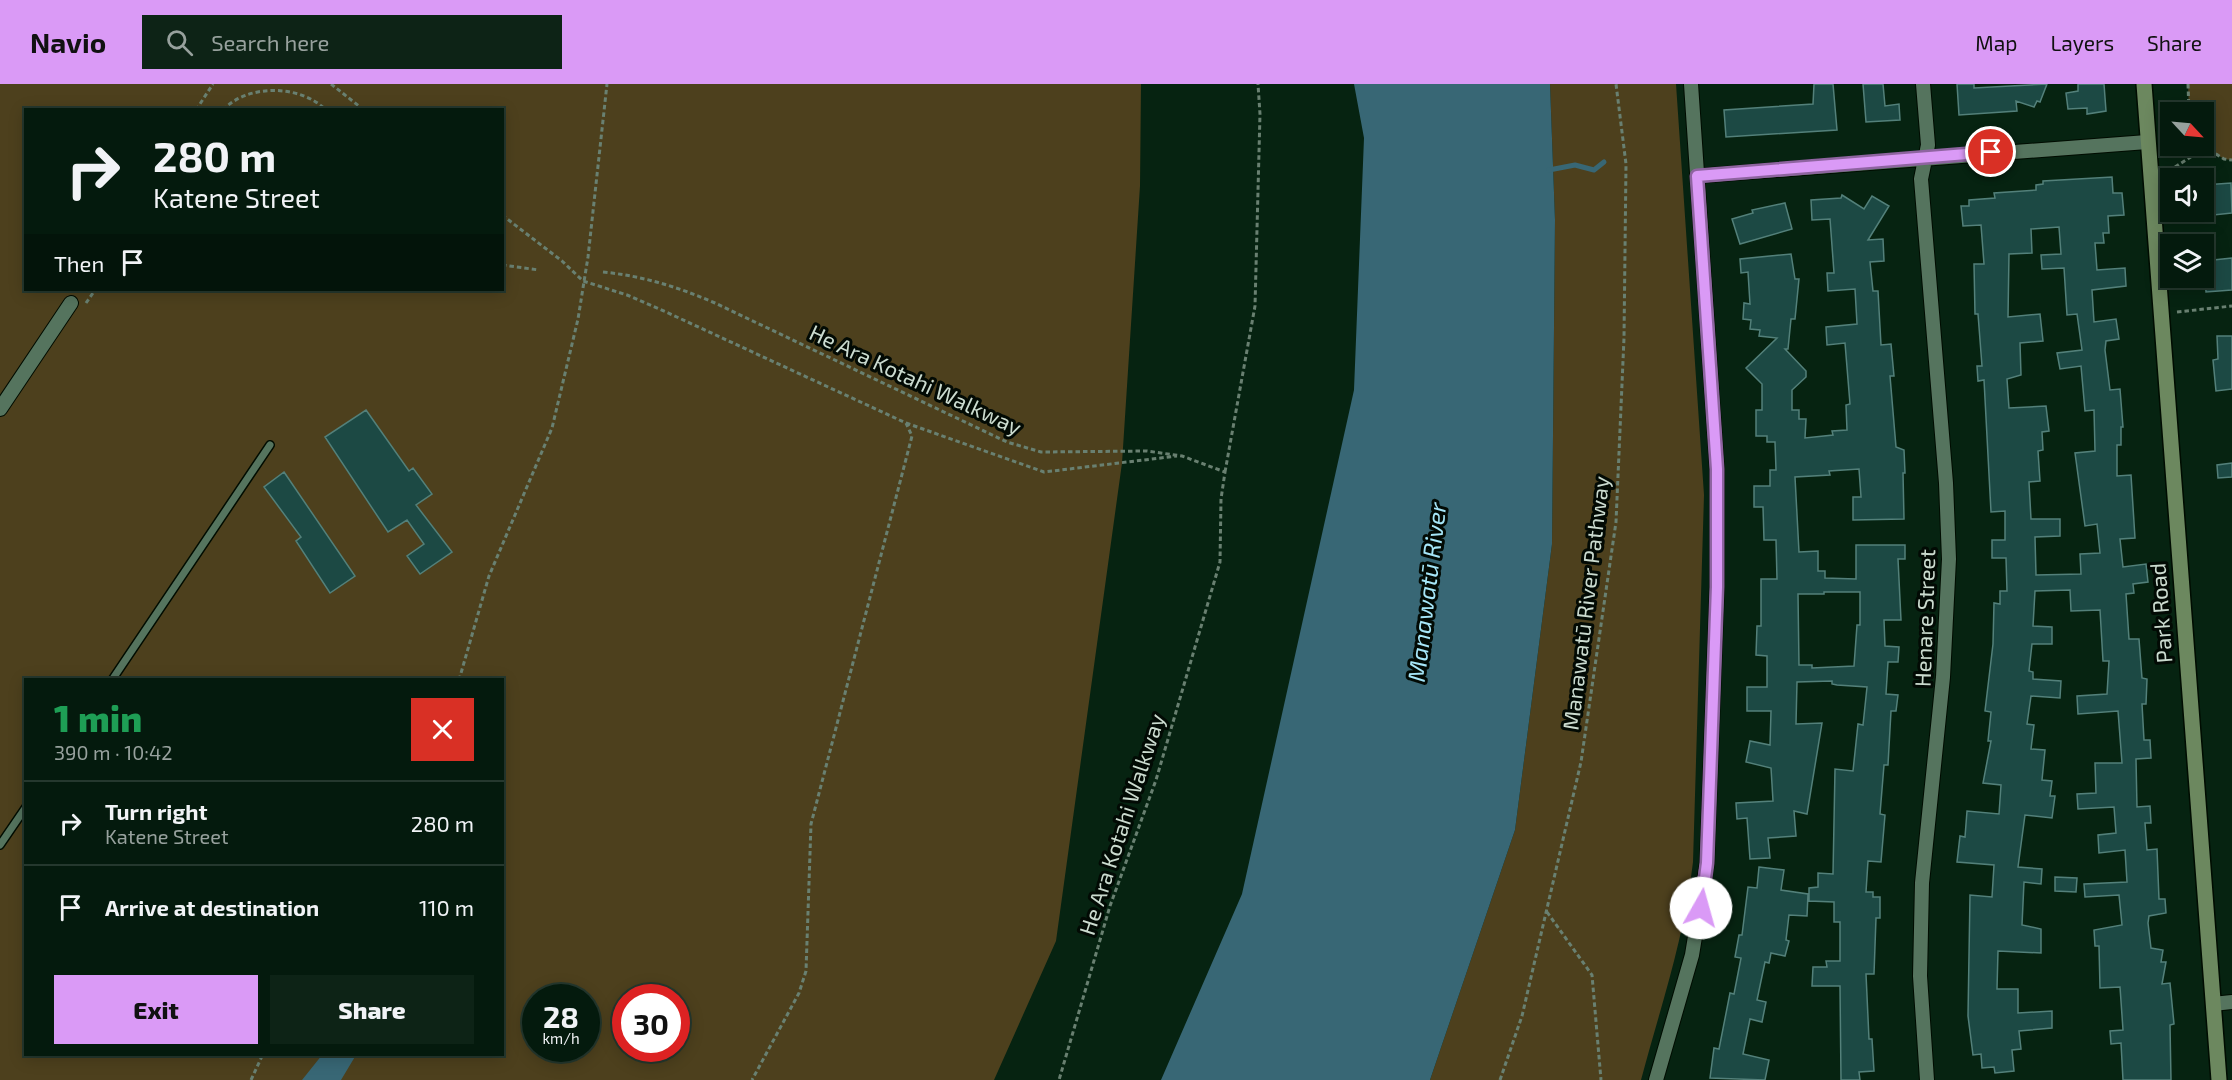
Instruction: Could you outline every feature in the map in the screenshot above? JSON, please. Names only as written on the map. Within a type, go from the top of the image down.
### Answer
[{"type":"main road","name":"Park Road","points":[[2144,84],[2159,313],[2219,1080]]},
{"type":"street","points":[[1656,1080],[1692,955],[1707,863],[1717,587],[1717,469],[1691,84]]},
{"type":"street","name":"Henare Street","points":[[1923,84],[1928,145],[1921,179],[1946,483],[1949,559],[1944,677],[1921,893],[1920,976],[1927,1080]]},
{"type":"street","points":[[1697,176],[2147,142]]},
{"type":"street","points":[[0,409],[71,303]]},
{"type":"street","points":[[2213,1004],[2232,1002]]},
{"type":"lane","points":[[113,678],[270,445]]},
{"type":"lane","points":[[0,845],[24,810]]},
{"type":"path","points":[[197,108],[213,84]]},
{"type":"path","points":[[331,84],[361,108]]},
{"type":"path","points":[[460,678],[489,576],[552,428],[575,334],[584,281],[607,84]]},
{"type":"path","name":"He Ara Kotahi Walkway","points":[[1059,1080],[1110,906],[1156,780],[1220,562],[1221,499],[1255,306],[1260,114],[1258,84]]},
{"type":"path","name":"Manawatū River Pathway","points":[[1500,1080],[1522,1016],[1581,762],[1616,522],[1623,360],[1626,164],[1616,84]]},
{"type":"path","points":[[2188,84],[2189,102]]},
{"type":"path","points":[[225,108],[242,94],[263,87],[281,87],[300,91],[318,101],[324,108]]},
{"type":"path","points":[[2214,153],[2224,159],[2232,160]]},
{"type":"path","points":[[2175,166],[2190,156]]},
{"type":"path","points":[[504,217],[584,281],[627,295],[666,312],[906,423],[1044,472],[1182,456]]},
{"type":"path","points":[[504,265],[539,270]]},
{"type":"path","name":"He Ara Kotahi Walkway","points":[[603,272],[638,276],[677,287],[1007,442],[1041,452],[1148,451],[1182,456],[1225,472]]},
{"type":"path","points":[[2159,313],[2232,306]]},
{"type":"path","points":[[752,1080],[799,993],[806,972],[811,824],[912,436],[906,423]]},
{"type":"path","points":[[1546,912],[1592,975],[1600,1080]]},
{"type":"path","points":[[250,1080],[262,1056]]},
{"type":"shaded area","points":[[0,84],[1141,84],[1140,186],[1122,463],[1056,941],[994,1080],[0,1080]]},
{"type":"shaded area","points":[[1550,84],[1676,84],[1704,495],[1693,862],[1678,945],[1641,1080],[1430,1080],[1515,830],[1552,544],[1555,220]]},
{"type":"shaded area","points":[[2188,84],[2232,84],[2232,160],[2224,159],[2214,153],[2214,102],[2189,102]]},
{"type":"water","name":"Manawatū River","points":[[1354,84],[1550,84],[1555,220],[1552,544],[1515,830],[1430,1080],[1161,1080],[1242,894],[1354,390],[1364,138]]},
{"type":"water","points":[[321,1056],[355,1056],[341,1080],[302,1080]]},
{"type":"building","points":[[1814,84],[1833,84],[1837,130],[1726,137],[1724,110],[1813,104]]},
{"type":"building","points":[[1863,84],[1883,84],[1885,106],[1899,104],[1900,120],[1866,122]]},
{"type":"building","points":[[1957,84],[1974,84],[1974,88],[2047,84],[2040,102],[2037,101],[2034,107],[2016,101],[2017,111],[1959,115]]},
{"type":"building","points":[[2078,84],[2104,84],[2106,111],[2087,114],[2087,108],[2068,109],[2066,93],[2078,91]]},
{"type":"building","points":[[2112,177],[2113,193],[2122,193],[2124,215],[2108,216],[2109,233],[2103,233],[2104,243],[2095,243],[2097,270],[2125,268],[2126,286],[2092,290],[2094,322],[2116,319],[2119,339],[2106,341],[2105,350],[2110,390],[2120,389],[2123,427],[2121,427],[2121,445],[2117,445],[2117,476],[2131,475],[2135,538],[2120,539],[2123,567],[2146,564],[2148,582],[2133,584],[2134,593],[2126,594],[2129,639],[2139,639],[2142,678],[2147,679],[2146,704],[2142,704],[2144,740],[2150,740],[2151,758],[2136,759],[2137,807],[2150,806],[2151,823],[2145,823],[2147,850],[2157,849],[2159,899],[2165,899],[2166,913],[2149,916],[2148,923],[2151,948],[2163,950],[2161,962],[2166,962],[2162,984],[2170,983],[2174,1024],[2170,1025],[2171,1080],[2123,1080],[2121,1043],[2111,1044],[2110,1031],[2123,1030],[2120,987],[2100,988],[2099,946],[2095,946],[2094,930],[2122,925],[2119,895],[2085,897],[2084,884],[2127,882],[2125,850],[2099,853],[2098,835],[2116,833],[2114,807],[2078,809],[2077,794],[2096,793],[2095,763],[2122,763],[2118,711],[2078,714],[2077,696],[2107,694],[2109,661],[2103,661],[2100,610],[2071,611],[2070,590],[2035,591],[2033,626],[2052,627],[2052,644],[2032,644],[2029,671],[2033,672],[2033,679],[2061,681],[2060,698],[2031,696],[2027,724],[2034,725],[2031,749],[2045,750],[2042,780],[2052,781],[2050,796],[2055,796],[2052,818],[2025,815],[2018,867],[2042,869],[2041,884],[2024,882],[2022,925],[2041,929],[2041,953],[1998,951],[1997,989],[2018,989],[2018,1013],[2052,1011],[2052,1028],[2019,1031],[2021,1049],[2012,1050],[2014,1071],[1995,1073],[1994,1067],[1982,1068],[1981,1054],[1973,1055],[1968,1016],[1970,895],[1992,897],[1994,865],[1957,862],[1960,836],[1965,837],[1967,811],[1999,814],[2001,785],[1983,783],[1991,741],[1988,741],[1991,712],[1985,711],[1993,644],[1994,603],[2000,604],[2000,591],[2007,591],[2006,558],[1992,558],[1992,540],[2005,540],[2005,511],[1991,512],[1984,380],[1978,381],[1977,366],[1982,366],[1978,314],[1975,314],[1974,264],[1984,264],[1981,225],[1963,226],[1961,206],[1969,206],[1969,200],[1995,198],[1994,193],[2036,190],[2036,185],[2043,184],[2043,181]],"holes":[[[2059,227],[2061,254],[2041,255],[2042,269],[2064,268],[2067,315],[2077,314],[2082,350],[2057,353],[2060,369],[2081,366],[2085,411],[2094,410],[2095,451],[2075,453],[2085,526],[2097,524],[2100,553],[2080,554],[2081,574],[2036,575],[2035,537],[2060,536],[2060,519],[2031,519],[2029,482],[2040,481],[2038,451],[2043,450],[2042,432],[2049,431],[2046,406],[2009,408],[2007,379],[2021,375],[2020,343],[2043,341],[2040,314],[2008,317],[2009,254],[2032,253],[2031,229]]]},
{"type":"building","points":[[2231,183],[2232,213],[2214,215],[2214,184]]},
{"type":"building","points":[[1842,195],[1864,209],[1872,196],[1889,206],[1868,240],[1883,239],[1884,261],[1870,262],[1873,291],[1878,291],[1881,345],[1891,344],[1894,376],[1890,376],[1896,447],[1904,450],[1905,473],[1903,473],[1904,519],[1853,520],[1853,497],[1861,497],[1859,469],[1829,471],[1830,475],[1795,477],[1799,552],[1818,551],[1818,571],[1825,571],[1825,578],[1856,579],[1856,545],[1905,545],[1905,559],[1898,559],[1901,620],[1884,620],[1885,646],[1899,647],[1898,662],[1888,662],[1886,694],[1898,695],[1896,711],[1891,711],[1888,765],[1884,765],[1880,814],[1885,815],[1881,862],[1868,861],[1866,892],[1873,892],[1873,897],[1880,897],[1880,918],[1876,918],[1874,974],[1866,974],[1869,1039],[1872,1039],[1874,1071],[1859,1072],[1860,1080],[1841,1080],[1840,986],[1812,986],[1813,967],[1827,967],[1826,961],[1840,961],[1840,922],[1834,922],[1834,902],[1809,901],[1809,888],[1818,887],[1818,873],[1833,874],[1835,769],[1853,771],[1858,724],[1863,725],[1867,687],[1837,685],[1832,684],[1832,681],[1797,682],[1796,724],[1822,723],[1807,814],[1794,811],[1796,836],[1768,838],[1770,858],[1750,859],[1747,818],[1737,819],[1736,803],[1773,801],[1771,768],[1746,762],[1750,741],[1770,745],[1771,711],[1747,711],[1747,687],[1767,687],[1767,656],[1756,655],[1757,626],[1761,626],[1761,579],[1777,579],[1776,540],[1764,540],[1763,507],[1754,507],[1754,486],[1770,486],[1770,470],[1776,470],[1775,442],[1767,442],[1767,436],[1756,436],[1756,410],[1762,410],[1762,384],[1746,368],[1777,338],[1759,336],[1760,330],[1750,329],[1751,320],[1743,319],[1744,303],[1750,304],[1748,272],[1741,273],[1740,259],[1791,254],[1795,279],[1799,279],[1795,319],[1791,319],[1788,349],[1785,349],[1806,371],[1806,377],[1792,390],[1792,410],[1799,410],[1799,419],[1806,419],[1805,438],[1833,435],[1832,431],[1847,430],[1846,405],[1850,404],[1845,343],[1827,345],[1826,327],[1857,324],[1855,289],[1828,291],[1827,273],[1834,273],[1830,219],[1812,220],[1811,200],[1841,198]],"holes":[[[1860,592],[1860,625],[1857,625],[1854,666],[1812,668],[1812,665],[1799,665],[1798,594]]]},
{"type":"building","points":[[1785,203],[1792,229],[1740,244],[1732,219],[1753,213],[1752,210]]},
{"type":"building","points":[[2232,258],[2232,290],[2206,292],[2206,288],[2214,288],[2214,260]]},
{"type":"building","points":[[2217,336],[2232,336],[2232,389],[2216,391],[2213,360],[2218,359]]},
{"type":"building","points":[[366,410],[409,471],[413,468],[432,494],[416,505],[452,552],[420,574],[407,556],[424,544],[407,520],[388,532],[325,437]]},
{"type":"building","points":[[2232,463],[2232,477],[2218,478],[2217,465]]},
{"type":"building","points":[[284,472],[355,576],[330,593],[296,541],[301,537],[264,487]]},
{"type":"building","points":[[1759,867],[1784,870],[1781,890],[1808,894],[1807,916],[1789,915],[1786,940],[1789,941],[1785,956],[1771,953],[1769,963],[1765,962],[1757,1000],[1766,1002],[1762,1022],[1750,1019],[1743,1054],[1769,1060],[1765,1080],[1710,1078],[1714,1048],[1719,1049],[1730,993],[1734,994],[1741,958],[1735,957],[1739,935],[1742,935],[1748,887],[1757,888]]},
{"type":"building","points":[[2055,877],[2077,878],[2076,892],[2055,891]]},
{"type":"waterway","points":[[1549,170],[1575,165],[1594,170],[1604,162]]},
{"type":"route","points":[[1701,908],[1707,863],[1717,587],[1717,469],[1697,176],[1991,152]]}]
